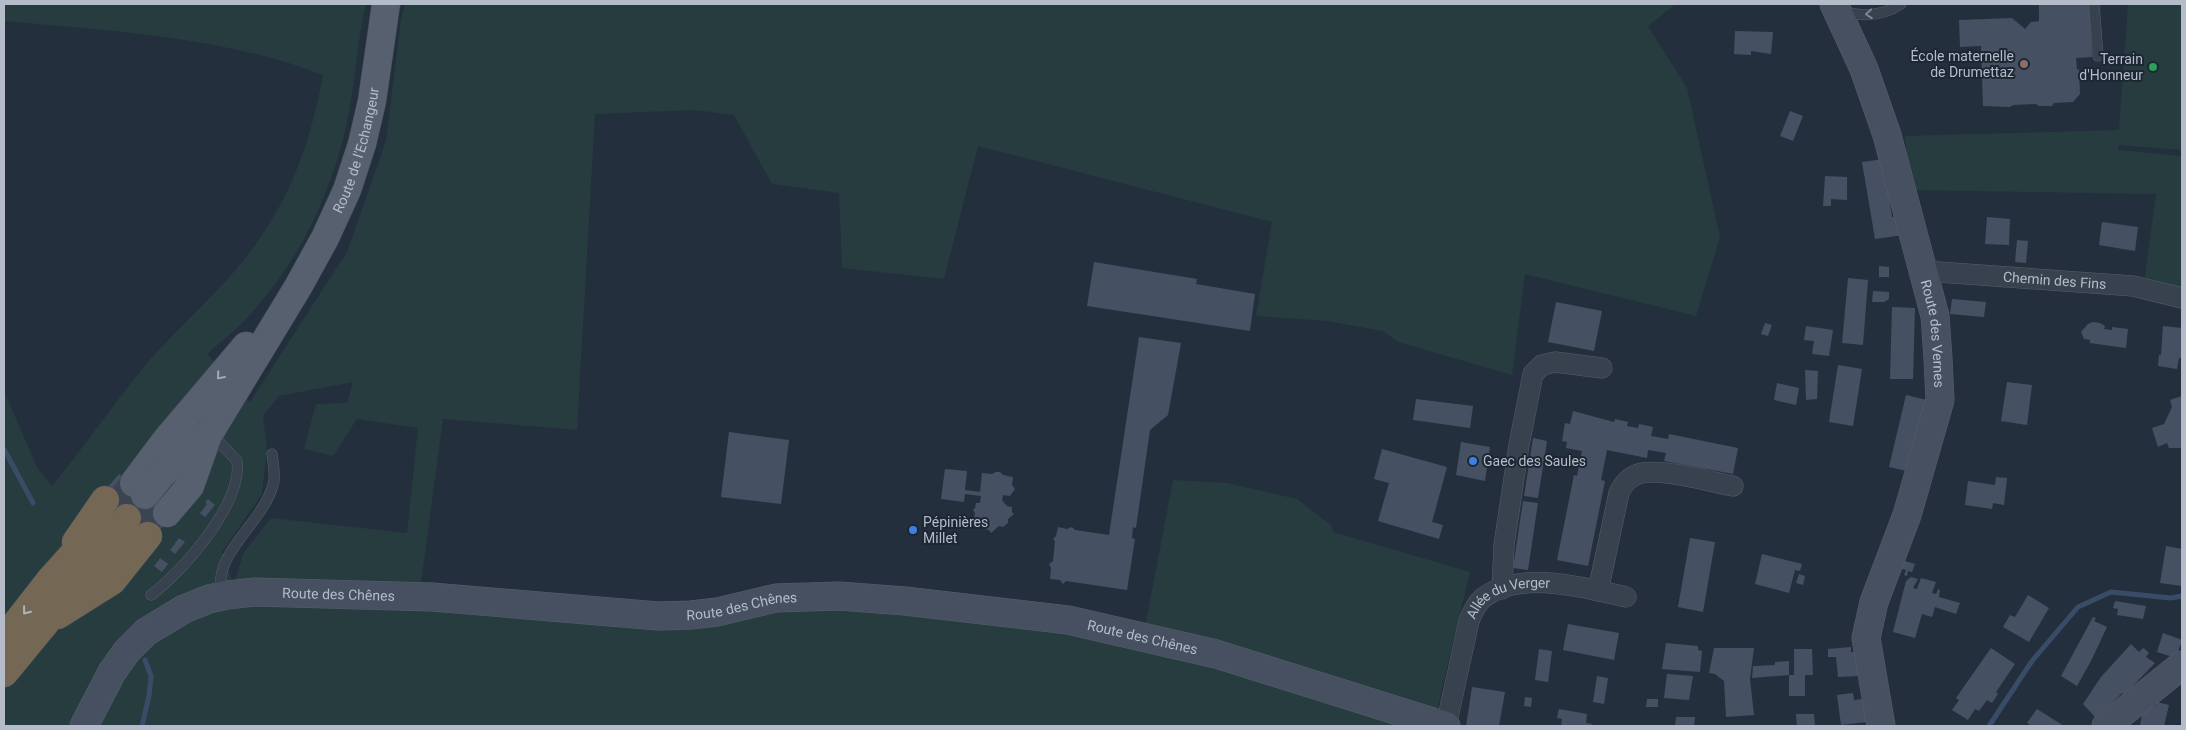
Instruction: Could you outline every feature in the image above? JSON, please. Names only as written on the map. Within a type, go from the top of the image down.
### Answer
[{"type":"highway","points":[[4,639],[51,579],[127,518],[112,581],[46,622],[4,673]]},
{"type":"main road","name":"Route de l'Echangeur","points":[[193,424],[190,486],[145,495],[193,424],[298,287],[338,212],[358,158],[372,101],[386,4]]},
{"type":"street","name":"Route des Vernes","points":[[1834,6],[1844,44],[1881,138],[1892,158],[1935,316],[1940,400],[1907,515],[1874,602],[1866,638],[1881,726]]},
{"type":"street","name":"Chemin des Fins","points":[[1924,271],[2133,286],[2182,298]]},
{"type":"street","points":[[1502,589],[1502,567],[1506,535],[1519,445],[1533,374],[1542,365],[1555,362],[1602,368]]},
{"type":"street","points":[[1598,591],[1619,493],[1626,482],[1637,474],[1652,472],[1733,486]]},
{"type":"street","name":"Allée du Verger","points":[[1446,726],[1469,622],[1475,607],[1483,598],[1502,589],[1546,582],[1626,596]]},
{"type":"street","name":"Route des Chênes","points":[[84,726],[112,672],[127,651],[146,632],[184,609],[221,596],[255,592],[432,597],[658,616],[717,612],[776,598],[839,596],[905,601],[1068,620],[1197,650],[1446,726]]},
{"type":"street","points":[[2106,726],[2182,665]]},
{"type":"lane","points":[[1834,6],[1854,14],[1874,14],[1888,11],[1901,4]]},
{"type":"lane","points":[[2094,4],[2098,56]]},
{"type":"lane","points":[[151,595],[177,573],[201,544],[224,507],[237,479],[237,461],[230,451],[193,424]]},
{"type":"lane","points":[[221,596],[219,582],[225,561],[261,512],[271,491],[274,479],[272,454]]},
{"type":"green space","points":[[4,4],[366,4],[345,132],[338,158],[319,209],[293,257],[262,301],[231,334],[207,354],[250,402],[347,252],[386,141],[401,19],[405,4],[1676,4],[1648,26],[1687,88],[1720,237],[1696,316],[1525,274],[1512,375],[1398,342],[1383,331],[1327,321],[1256,316],[1272,222],[978,146],[944,279],[842,268],[839,193],[772,184],[734,115],[694,110],[595,114],[577,430],[443,419],[421,584],[691,608],[905,590],[1146,622],[1173,480],[1227,483],[1297,499],[1331,525],[1333,532],[1470,572],[1440,697],[1435,726],[4,726],[4,391],[38,469],[52,486],[147,363],[226,281],[263,234],[290,185],[300,160],[317,105],[323,75],[284,62],[205,43],[125,32],[4,21]],"holes":[[[353,382],[347,403],[316,404],[304,449],[333,456],[357,419],[418,428],[407,533],[271,518],[243,554],[234,585],[222,552],[262,494],[267,449],[263,416],[279,396]]]},
{"type":"green space","points":[[2128,4],[2182,4],[2182,150],[2118,145],[2118,150],[2182,156],[2182,292],[2144,283],[2156,194],[1910,190],[1905,136],[2119,130]]},
{"type":"building","points":[[2039,4],[2090,4],[2092,57],[2076,58],[2077,70],[2079,69],[2080,94],[2073,102],[2054,103],[2052,106],[2039,106],[2036,104],[2013,105],[2010,107],[1983,106],[1981,46],[1960,47],[1959,20],[2012,18],[2025,29],[2031,22],[2039,21]]},
{"type":"building","points":[[1735,31],[1773,32],[1771,54],[1751,51],[1751,55],[1734,54]]},
{"type":"building","points":[[1790,111],[1803,116],[1793,141],[1780,136]]},
{"type":"building","points":[[1883,159],[1892,217],[1901,216],[1904,235],[1875,239],[1862,162]]},
{"type":"building","points":[[1825,176],[1847,177],[1847,200],[1831,199],[1831,206],[1823,206]]},
{"type":"building","points":[[1987,217],[2010,219],[2009,245],[1985,244]]},
{"type":"building","points":[[2102,222],[2138,227],[2135,251],[2099,245]]},
{"type":"building","points":[[2017,240],[2028,241],[2026,263],[2015,262]]},
{"type":"building","points":[[1094,262],[1197,279],[1196,284],[1255,294],[1250,331],[1087,306]]},
{"type":"building","points":[[1879,266],[1889,267],[1889,277],[1879,277]]},
{"type":"building","points":[[1848,278],[1868,280],[1863,345],[1842,343]]},
{"type":"building","points":[[1873,291],[1889,292],[1889,299],[1884,302],[1872,302]]},
{"type":"building","points":[[1952,299],[1986,302],[1984,317],[1950,314]]},
{"type":"building","points":[[1556,302],[1602,311],[1594,351],[1548,342]]},
{"type":"building","points":[[1892,307],[1915,308],[1913,379],[1890,379]]},
{"type":"building","points":[[2093,322],[2105,326],[2104,329],[2112,330],[2112,327],[2128,329],[2126,348],[2090,343],[2090,340],[2084,339],[2081,332],[2088,324]]},
{"type":"building","points":[[1765,323],[1772,325],[1768,336],[1761,334]]},
{"type":"building","points":[[1806,326],[1833,330],[1829,356],[1812,354],[1814,341],[1804,340]]},
{"type":"building","points":[[2163,326],[2182,328],[2182,358],[2179,358],[2177,369],[2158,366],[2159,355],[2161,355]]},
{"type":"building","points":[[1139,337],[1181,343],[1168,415],[1150,430],[1136,528],[1133,527],[1132,538],[1135,539],[1127,590],[1066,581],[1063,584],[1060,580],[1050,579],[1051,568],[1049,564],[1053,561],[1055,541],[1053,539],[1056,536],[1058,527],[1067,529],[1072,527],[1075,530],[1109,535]]},
{"type":"building","points":[[1838,365],[1862,369],[1853,426],[1829,422]]},
{"type":"building","points":[[1805,370],[1818,371],[1817,399],[1806,400]]},
{"type":"building","points":[[2007,382],[2032,385],[2027,425],[2001,421]]},
{"type":"building","points":[[1777,383],[1799,388],[1796,405],[1774,400]]},
{"type":"building","points":[[1906,395],[1927,400],[1907,471],[1889,467]]},
{"type":"building","points":[[2182,396],[2182,448],[2169,448],[2167,443],[2158,447],[2152,428],[2164,424],[2172,407],[2170,400]]},
{"type":"building","points":[[1416,399],[1473,406],[1470,428],[1413,420]]},
{"type":"building","points":[[1573,411],[1614,422],[1615,419],[1628,422],[1627,426],[1638,428],[1639,424],[1653,427],[1651,436],[1668,439],[1669,434],[1738,448],[1733,474],[1664,461],[1666,453],[1648,450],[1647,458],[1607,450],[1601,480],[1605,481],[1588,566],[1557,560],[1574,475],[1577,476],[1582,451],[1566,448],[1567,442],[1562,441],[1565,423],[1570,424]]},
{"type":"building","points":[[729,432],[789,440],[781,504],[721,497]]},
{"type":"building","points":[[1533,438],[1547,441],[1538,498],[1524,496]]},
{"type":"building","name":"Gaec des Saules","points":[[1461,442],[1490,447],[1485,481],[1456,475]]},
{"type":"building","points":[[1382,449],[1447,467],[1432,522],[1443,525],[1439,539],[1378,521],[1389,483],[1374,479]]},
{"type":"building","points":[[945,469],[967,471],[965,490],[980,492],[982,473],[992,474],[1000,472],[1003,475],[1013,477],[1012,485],[1015,489],[1010,496],[1003,495],[1002,500],[1007,506],[1012,507],[1014,514],[1008,519],[1008,523],[1003,527],[999,526],[991,533],[989,530],[984,529],[984,524],[979,518],[974,518],[975,513],[973,510],[976,503],[980,503],[981,496],[965,494],[964,502],[941,499]]},
{"type":"building","points":[[119,474],[171,517],[152,539],[100,496]]},
{"type":"building","points":[[1996,477],[2007,478],[2004,505],[1993,503],[1992,509],[1965,505],[1968,481],[1995,485]]},
{"type":"building","points":[[208,499],[215,505],[205,517],[200,513],[207,504],[205,502]]},
{"type":"building","points":[[1523,501],[1538,503],[1528,570],[1513,568]]},
{"type":"building","points":[[179,538],[185,542],[175,554],[170,550]]},
{"type":"building","points":[[1690,538],[1715,542],[1703,612],[1678,607]]},
{"type":"building","points":[[2166,546],[2182,549],[2182,586],[2160,583]]},
{"type":"building","points":[[1762,554],[1802,564],[1800,571],[1795,570],[1789,593],[1755,584]]},
{"type":"building","points":[[160,558],[168,564],[162,572],[154,566]]},
{"type":"building","points":[[1901,560],[1915,564],[1912,572],[1908,571],[1907,576],[1904,575],[1906,570],[1899,568]]},
{"type":"building","points":[[1799,574],[1805,576],[1803,585],[1796,583]]},
{"type":"building","points":[[1911,577],[1918,579],[1913,588],[1917,589],[1921,578],[1936,582],[1932,593],[1936,594],[1938,589],[1940,590],[1939,597],[1960,603],[1956,614],[1935,607],[1932,617],[1922,614],[1915,638],[1893,632],[1906,581]]},
{"type":"building","points":[[2028,595],[2049,608],[2029,642],[2003,627],[2010,615],[2015,617]]},
{"type":"building","points":[[2115,601],[2146,606],[2143,619],[2117,615],[2118,609],[2113,608]]},
{"type":"building","points":[[2093,617],[2096,618],[2094,621],[2107,627],[2077,686],[2061,676]]},
{"type":"building","points":[[1568,624],[1619,633],[1614,660],[1563,650]]},
{"type":"building","points":[[2163,633],[2182,640],[2176,658],[2157,652]]},
{"type":"building","points":[[1666,643],[1698,646],[1698,650],[1702,651],[1700,672],[1662,669]]},
{"type":"building","points":[[2131,644],[2139,652],[2143,648],[2145,649],[2149,653],[2146,657],[2155,663],[2124,695],[2122,693],[2096,718],[2083,704],[2101,677]]},
{"type":"building","points":[[1851,647],[1851,652],[1858,652],[1860,676],[1838,677],[1836,657],[1828,657],[1828,649]]},
{"type":"building","points":[[1714,648],[1754,648],[1750,679],[1754,715],[1726,717],[1724,681],[1715,674],[1709,673]]},
{"type":"building","points":[[1991,648],[2015,664],[1996,692],[1998,694],[1992,703],[1987,700],[1979,711],[1975,709],[1968,720],[1952,710],[1959,700],[1956,698]]},
{"type":"building","points":[[1539,649],[1552,651],[1548,682],[1535,680]]},
{"type":"building","points":[[1794,649],[1812,649],[1813,675],[1805,675],[1805,696],[1789,696],[1789,675],[1794,675]]},
{"type":"building","points":[[1789,661],[1789,675],[1752,678],[1753,666],[1775,665],[1775,662]]},
{"type":"building","points":[[1667,674],[1693,676],[1689,700],[1664,698]]},
{"type":"building","points":[[1597,676],[1608,678],[1604,704],[1593,702]]},
{"type":"building","points":[[1472,687],[1505,692],[1499,726],[1466,726]]},
{"type":"building","points":[[1853,693],[1854,700],[1863,699],[1867,722],[1841,725],[1837,695]]},
{"type":"building","points":[[1525,697],[1532,698],[1531,707],[1524,706]]},
{"type":"building","points":[[1647,699],[1658,699],[1658,707],[1646,707]]},
{"type":"building","points":[[2157,702],[2169,705],[2164,726],[2140,726],[2144,703],[2156,706]]},
{"type":"building","points":[[1559,709],[1587,714],[1586,723],[1592,724],[1591,726],[1561,726],[1562,719],[1557,718]]},
{"type":"building","points":[[2037,709],[2064,726],[2032,726],[2027,723]]},
{"type":"building","points":[[1796,714],[1814,714],[1815,725],[1797,726]]},
{"type":"building","points":[[1676,717],[1695,717],[1694,726],[1675,726]]},
{"type":"waterway","points":[[4,449],[33,503]]},
{"type":"waterway","points":[[1989,726],[2032,661],[2078,607],[2111,592],[2171,598],[2182,596]]},
{"type":"waterway","points":[[142,726],[149,696],[151,676],[145,660]]},
{"type":"tunnel","points":[[114,508],[133,485]]},
{"type":"tunnel","points":[[140,529],[158,506]]},
{"type":"place","name":"École maternelle de Drumettaz","points":[[2024,64]]},
{"type":"place","name":"Terrain d'Honneur","points":[[2153,67]]},
{"type":"place","name":"Gaec des Saules","points":[[1473,461]]},
{"type":"place","name":"Pépinières Millet","points":[[913,530]]}]
